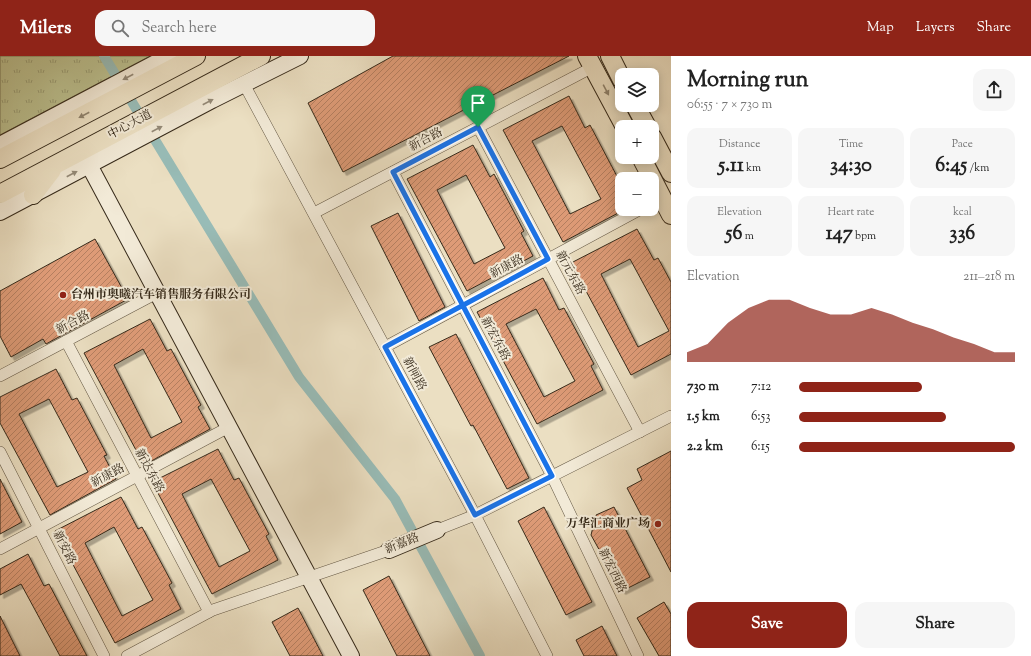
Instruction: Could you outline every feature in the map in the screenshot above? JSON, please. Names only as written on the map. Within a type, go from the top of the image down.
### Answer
[{"type":"main road","points":[[0,159],[32,142],[115,91],[148,74],[196,56]]},
{"type":"main road","name":"中心大道","points":[[0,194],[57,164],[137,130],[171,112],[261,56]]},
{"type":"main road","points":[[610,56],[616,68]]},
{"type":"main road","points":[[590,61],[621,120]]},
{"type":"main road","points":[[3,143],[32,142]]},
{"type":"main road","points":[[659,150],[671,173]]},
{"type":"main road","points":[[33,195],[57,164]]},
{"type":"main road","points":[[659,202],[671,214]]},
{"type":"street","points":[[148,74],[169,56]]},
{"type":"street","points":[[171,112],[244,84],[300,56]]},
{"type":"street","name":"新合路","points":[[314,213],[478,127],[590,61]]},
{"type":"street","name":"新闸路","points":[[244,84],[475,515],[547,656]]},
{"type":"street","points":[[3,143],[115,91]]},
{"type":"street","name":"新元东路","points":[[478,127],[640,432]]},
{"type":"street","points":[[0,212],[89,165],[137,130]]},
{"type":"street","points":[[89,165],[351,656]]},
{"type":"street","name":"新宏东路","points":[[393,172],[552,476]]},
{"type":"street","name":"新康路","points":[[385,347],[628,216]]},
{"type":"street","name":"新合路","points":[[0,376],[157,293]]},
{"type":"street","name":"新达东路","points":[[66,341],[209,612]]},
{"type":"street","name":"新嘉路","points":[[127,656],[209,612],[389,550],[475,515],[671,416]]},
{"type":"street","name":"新康路","points":[[0,549],[229,427]]},
{"type":"street","name":"新安路","points":[[0,452],[104,656]]},
{"type":"street","name":"新宏西路","points":[[552,476],[638,656]]},
{"type":"green space","points":[[0,56],[150,56],[0,135]]},
{"type":"building","points":[[393,56],[569,56],[343,172],[308,103]]},
{"type":"building","points":[[569,96],[585,128],[590,125],[615,172],[615,215],[563,242],[503,130]],"holes":[[[562,126],[601,199],[570,214],[532,141]]]},
{"type":"building","points":[[473,145],[490,177],[494,174],[524,231],[521,233],[533,256],[467,291],[407,179]],"holes":[[[466,175],[505,248],[474,264],[437,190]]]},
{"type":"building","points":[[398,213],[445,307],[419,321],[371,226]]},
{"type":"building","points":[[637,229],[654,260],[658,258],[671,282],[671,354],[631,375],[571,263]],"holes":[[[630,259],[669,331],[638,347],[601,274]]]},
{"type":"building","name":"台州市奥曦汽车销售服务有限公司","points":[[95,239],[128,299],[46,344],[43,339],[11,357],[0,336],[0,291]]},
{"type":"building","points":[[543,278],[559,310],[564,308],[594,364],[591,366],[603,390],[537,424],[477,312]],"holes":[[[536,309],[575,381],[544,397],[506,324]]]},
{"type":"building","points":[[150,319],[167,351],[171,349],[201,405],[198,407],[210,429],[144,465],[84,353]],"holes":[[[143,349],[182,422],[151,438],[114,365]]]},
{"type":"building","points":[[456,334],[529,478],[507,489],[473,425],[471,426],[429,347]]},
{"type":"building","points":[[56,369],[72,400],[77,398],[107,455],[104,456],[116,479],[50,515],[0,423],[0,397]],"holes":[[[49,399],[88,472],[57,487],[19,414]]]},
{"type":"building","points":[[218,449],[234,480],[239,478],[269,534],[266,536],[278,560],[212,594],[152,482]],"holes":[[[211,479],[250,551],[219,567],[182,494]]]},
{"type":"building","name":"万华汇商业广场","points":[[671,451],[671,572],[627,488],[642,480],[637,469]]},
{"type":"building","points":[[0,479],[22,522],[0,534]]},
{"type":"building","points":[[121,497],[138,529],[142,527],[172,583],[169,585],[181,609],[115,643],[55,531]],"holes":[[[114,527],[153,600],[122,616],[85,543]]]},
{"type":"building","points":[[544,507],[592,602],[566,615],[518,521]]},
{"type":"building","points":[[614,507],[650,577],[622,591],[591,535],[596,515]]},
{"type":"building","points":[[28,554],[44,586],[49,584],[87,656],[60,656],[21,584],[0,595],[0,569]]},
{"type":"building","points":[[389,576],[430,656],[397,656],[363,590]]},
{"type":"building","points":[[664,602],[671,614],[671,656],[659,656],[637,618]]},
{"type":"building","points":[[298,608],[323,656],[290,656],[272,622]]},
{"type":"building","points":[[0,616],[20,656],[0,656]]},
{"type":"building","points":[[602,626],[617,656],[584,656],[576,640]]},
{"type":"waterway","points":[[104,56],[299,377],[395,499],[480,656]]},
{"type":"place","name":"台州市奥曦汽车销售服务有限公司","points":[[63,295]]},
{"type":"place","name":"万华汇商业广场","points":[[658,524]]},
{"type":"route","points":[[478,127],[393,172],[463,305],[552,476],[475,515],[385,347],[463,305],[548,259],[478,127]]}]
